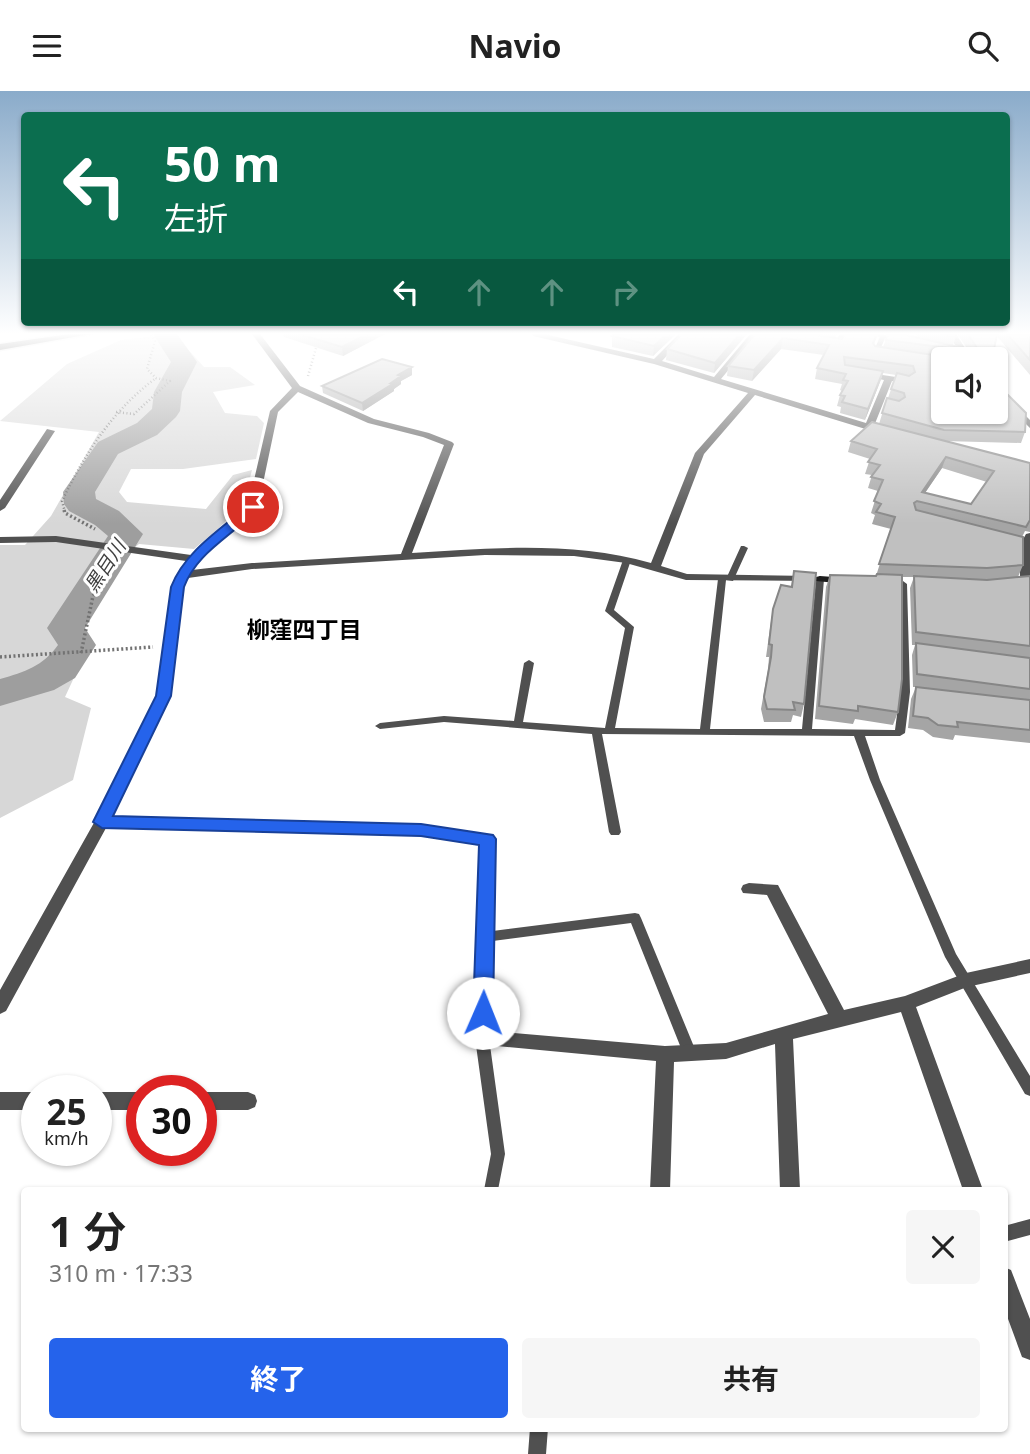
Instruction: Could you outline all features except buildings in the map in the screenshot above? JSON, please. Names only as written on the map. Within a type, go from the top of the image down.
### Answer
[{"type":"main road","points":[[820,579],[862,582]]},
{"type":"main road","points":[[1013,583],[1028,582]]},
{"type":"main road","points":[[890,583],[916,584]]},
{"type":"street","points":[[0,1006],[102,822],[163,696],[177,587],[182,575],[193,559],[253,507],[274,411],[287,398]]},
{"type":"street","points":[[319,398],[371,421],[426,435],[449,444],[405,557]]},
{"type":"street","points":[[654,569],[700,453],[748,398]]},
{"type":"street","points":[[767,398],[892,434]]},
{"type":"street","points":[[869,428],[884,398]]},
{"type":"street","points":[[1008,402],[1030,425]]},
{"type":"street","points":[[0,508],[50,431]]},
{"type":"street","points":[[0,540],[56,539],[193,559]]},
{"type":"street","points":[[1027,540],[1028,582]]},
{"type":"street","points":[[182,575],[252,566],[485,552],[561,553],[627,559],[685,577],[820,579]]},
{"type":"street","points":[[102,822],[421,830],[487,839],[482,1038],[665,1054],[726,1051],[906,1003],[966,980],[1030,966]]},
{"type":"street","points":[[749,889],[772,889],[841,1019]]},
{"type":"street","points":[[906,1003],[972,1187]]},
{"type":"street","points":[[784,1034],[790,1187]]},
{"type":"street","points":[[660,1187],[665,1054]]},
{"type":"street","points":[[0,1101],[21,1101]]},
{"type":"street","points":[[217,1101],[248,1101]]},
{"type":"street","points":[[1008,1288],[1030,1349]]},
{"type":"lane","points":[[1011,542],[1027,540]]},
{"type":"lane","points":[[705,730],[726,579],[744,548]]},
{"type":"lane","points":[[609,731],[630,628],[610,611],[627,559]]},
{"type":"lane","points":[[807,732],[820,579]]},
{"type":"lane","points":[[380,726],[444,719],[609,731],[900,733],[905,692],[904,584]]},
{"type":"lane","points":[[905,649],[919,651]]},
{"type":"lane","points":[[518,724],[529,663]]},
{"type":"lane","points":[[905,692],[917,694]]},
{"type":"lane","points":[[596,730],[615,832]]},
{"type":"lane","points":[[858,733],[875,780],[951,957],[1030,1089]]},
{"type":"lane","points":[[485,937],[635,918],[690,1053]]},
{"type":"lane","points":[[482,1038],[498,1154],[492,1187]]},
{"type":"lane","points":[[1008,1233],[1030,1227]]},
{"type":"lane","points":[[537,1454],[539,1432]]},
{"type":"path","points":[[102,535],[89,524],[65,513],[62,501],[97,436],[129,398]]},
{"type":"path","points":[[115,412],[134,414],[152,398]]},
{"type":"path","points":[[81,653],[93,596],[118,547]]},
{"type":"path","points":[[0,657],[171,646]]},
{"type":"shaded area","points":[[27,398],[216,398],[225,413],[257,416],[264,423],[256,459],[183,469],[131,469],[119,492],[127,502],[206,509],[233,475],[252,470],[237,507],[215,532],[194,549],[139,544],[127,554],[78,624],[84,656],[65,697],[91,708],[73,780],[0,818],[0,545],[25,545],[51,516],[99,432],[0,421]]},
{"type":"waterway","name":"黒目川","points":[[0,693],[40,681],[61,669],[77,645],[66,628],[126,534],[107,518],[80,504],[79,492],[108,448],[147,429],[166,411],[167,398]]},
{"type":"district","name":"柳窪四丁目","points":[[304,629]]},
{"type":"route","points":[[253,507],[193,559],[182,575],[177,587],[163,696],[102,822],[421,830],[487,839],[483,1013]]}]
